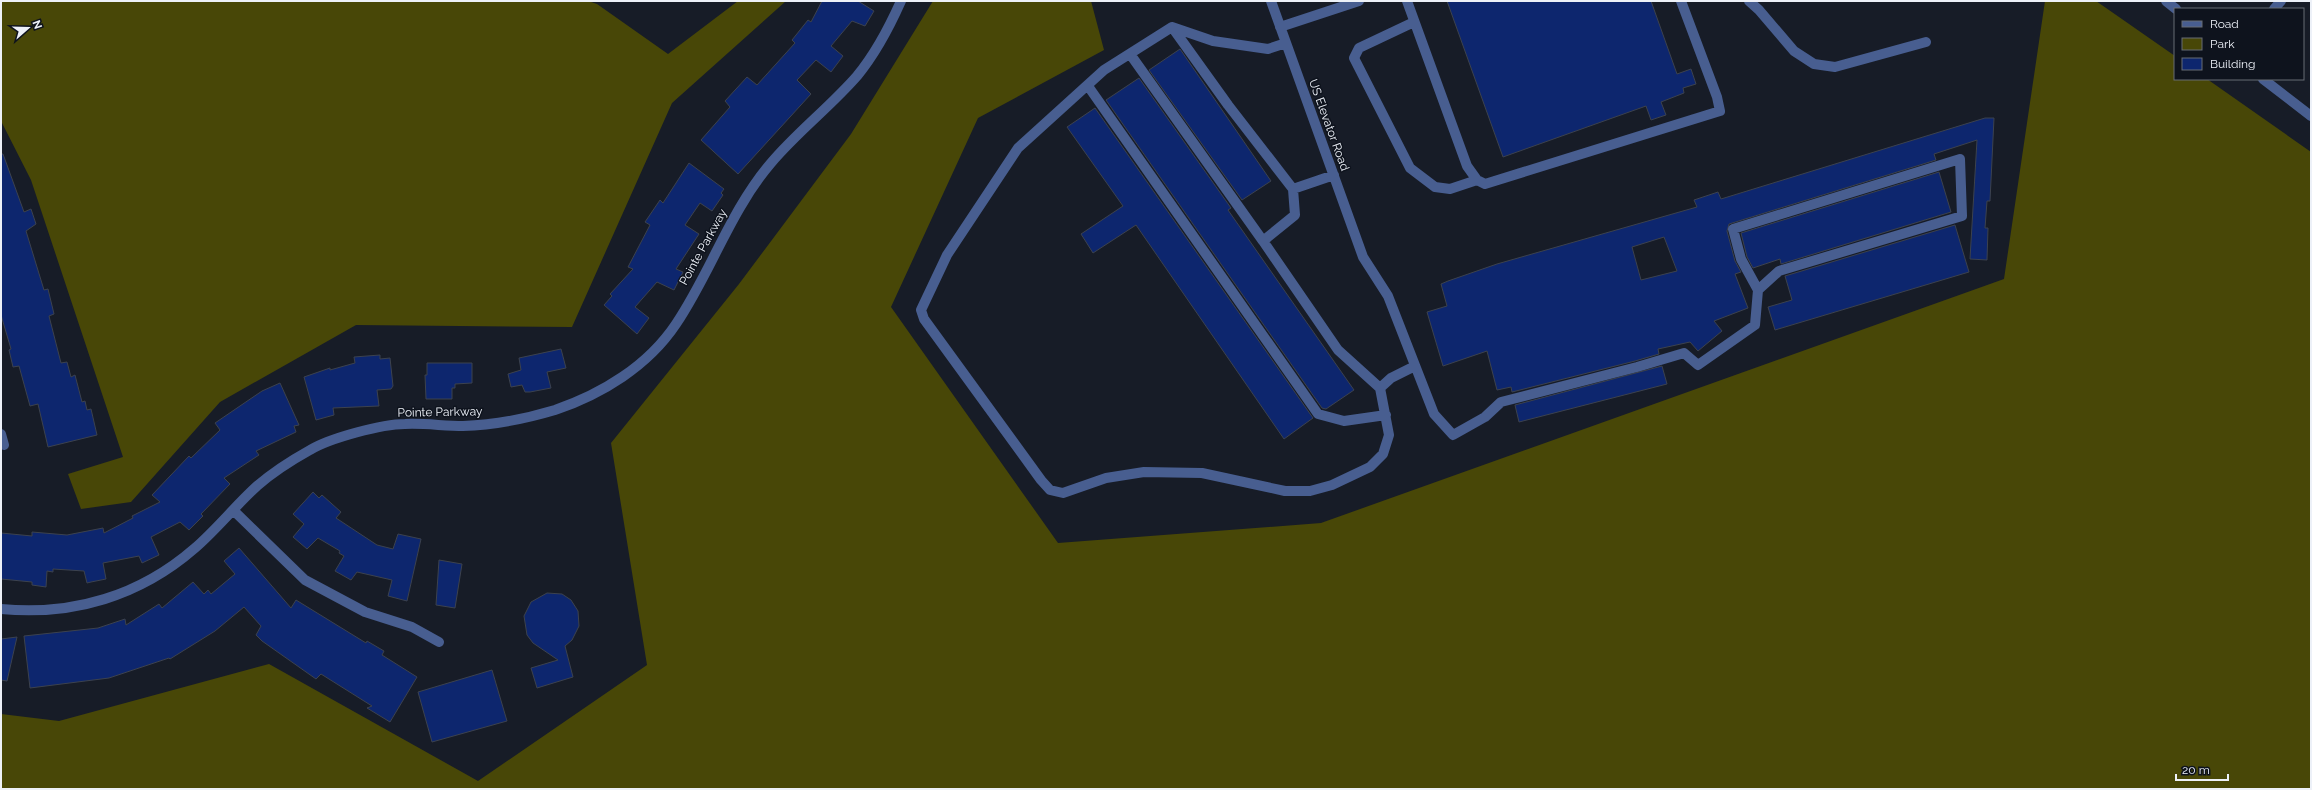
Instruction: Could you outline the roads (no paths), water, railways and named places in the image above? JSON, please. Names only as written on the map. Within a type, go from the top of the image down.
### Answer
[{"type":"street","name":"Pointe Parkway","points":[[1,609],[45,611],[70,609],[120,595],[159,576],[178,562],[234,511],[258,486],[311,448],[347,435],[402,424],[467,426],[528,418],[584,399],[636,369],[676,325],[750,192],[771,163],[861,70],[883,40],[902,1]]},
{"type":"street","name":"US Elevator Road","points":[[1271,1],[1363,257],[1388,296],[1434,414],[1453,435],[1485,417],[1501,402],[1637,367],[1684,353],[1698,365],[1755,325],[1758,290]]},
{"type":"street","points":[[1280,27],[1359,1]]},
{"type":"street","points":[[1407,1],[1467,166],[1477,180],[1485,184],[1720,111],[1717,97],[1681,1]]},
{"type":"street","points":[[1749,1],[1759,10],[1794,51],[1814,64],[1835,67],[1926,42]]},
{"type":"street","points":[[2166,1],[2175,8]]},
{"type":"street","points":[[1414,22],[1359,48],[1354,58],[1410,168],[1435,187],[1450,189],[1477,180]]},
{"type":"street","points":[[1172,27],[1213,41],[1268,49],[1286,43]]},
{"type":"street","points":[[1130,54],[1263,240],[1338,350],[1380,388],[1389,435],[1383,454],[1370,467],[1332,485],[1310,491],[1285,491],[1202,473],[1136,473],[1106,478],[1063,493],[1050,490],[1041,480],[924,320],[921,310],[947,255],[1018,148],[1104,70],[1172,27]]},
{"type":"street","points":[[1172,27],[1228,105],[1293,189],[1295,215],[1263,240]]},
{"type":"street","points":[[2264,80],[2311,116]]},
{"type":"street","points":[[1088,86],[1318,414],[1344,421],[1386,416]]},
{"type":"street","points":[[1960,159],[1962,216],[1779,271],[1758,290],[1741,259],[1733,229],[1960,159]]},
{"type":"street","points":[[1293,189],[1334,175]]},
{"type":"street","points":[[1380,388],[1391,378],[1415,366]]},
{"type":"street","points":[[1,434],[4,445]]},
{"type":"street","points":[[234,511],[305,580],[365,612],[412,627],[439,642]]}]
